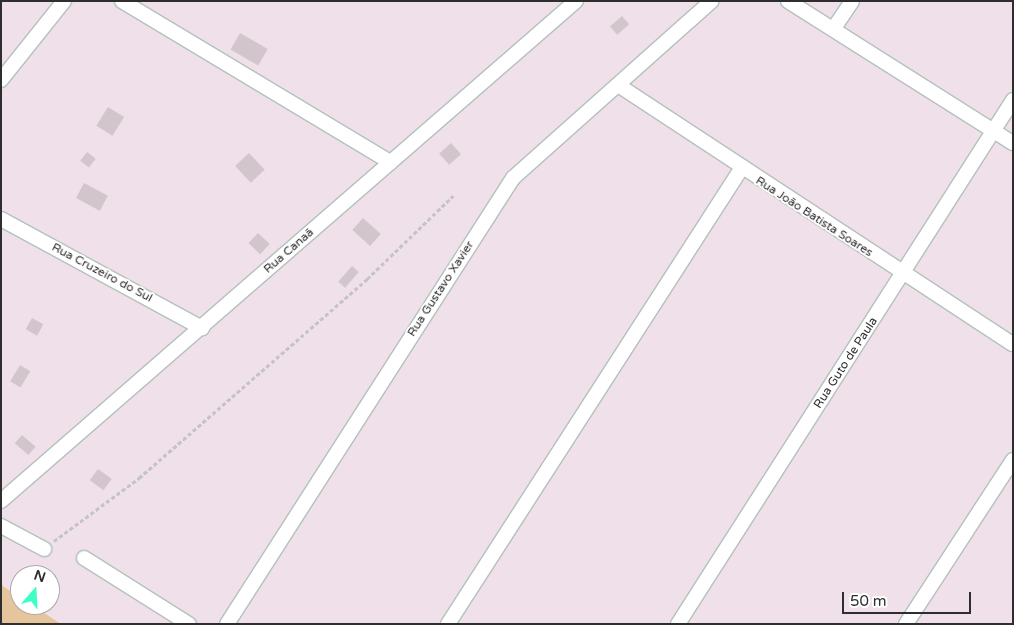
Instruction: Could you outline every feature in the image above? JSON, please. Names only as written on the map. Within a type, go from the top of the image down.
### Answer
[{"type":"street","points":[[1,80],[64,1]]},
{"type":"street","points":[[122,1],[390,162]]},
{"type":"street","name":"Rua Canaã","points":[[1,501],[576,1]]},
{"type":"street","name":"Rua Gustavo Xavier","points":[[226,624],[513,178],[712,1]]},
{"type":"street","points":[[788,1],[834,28],[1013,143]]},
{"type":"street","points":[[834,28],[852,1]]},
{"type":"street","name":"Rua João Batista Soares","points":[[618,85],[741,169],[1013,344]]},
{"type":"street","name":"Rua Guto de Paula","points":[[678,624],[903,275],[1013,100]]},
{"type":"street","points":[[448,624],[741,169]]},
{"type":"street","name":"Rua Cruzeiro do Sul","points":[[1,219],[202,328]]},
{"type":"street","points":[[906,624],[1013,460]]},
{"type":"street","points":[[1,526],[44,549]]},
{"type":"street","points":[[84,558],[189,624]]},
{"type":"path","points":[[44,549],[139,478],[367,279],[453,196]]},
{"type":"shaded area","points":[[1,585],[10,591],[10,615],[47,615],[61,624],[1,624]]},
{"type":"building","points":[[622,16],[629,24],[617,35],[610,26]]},
{"type":"building","points":[[240,33],[268,49],[258,65],[230,49]]},
{"type":"building","points":[[108,107],[124,117],[112,136],[96,126]]},
{"type":"building","points":[[451,143],[461,154],[449,165],[439,154]]},
{"type":"building","points":[[87,152],[96,159],[89,167],[80,161]]},
{"type":"building","points":[[249,153],[265,170],[251,183],[235,166]]},
{"type":"building","points":[[84,183],[108,196],[100,211],[76,198]]},
{"type":"building","points":[[363,218],[381,234],[370,246],[352,230]]},
{"type":"building","points":[[258,233],[270,244],[260,254],[248,243]]},
{"type":"building","points":[[352,266],[359,272],[345,288],[338,282]]},
{"type":"building","points":[[32,318],[43,324],[37,336],[26,329]]},
{"type":"building","points":[[20,365],[30,371],[21,387],[10,381]]},
{"type":"building","points":[[22,435],[36,447],[28,455],[15,443]]},
{"type":"building","points":[[98,469],[112,479],[104,490],[90,480]]}]
